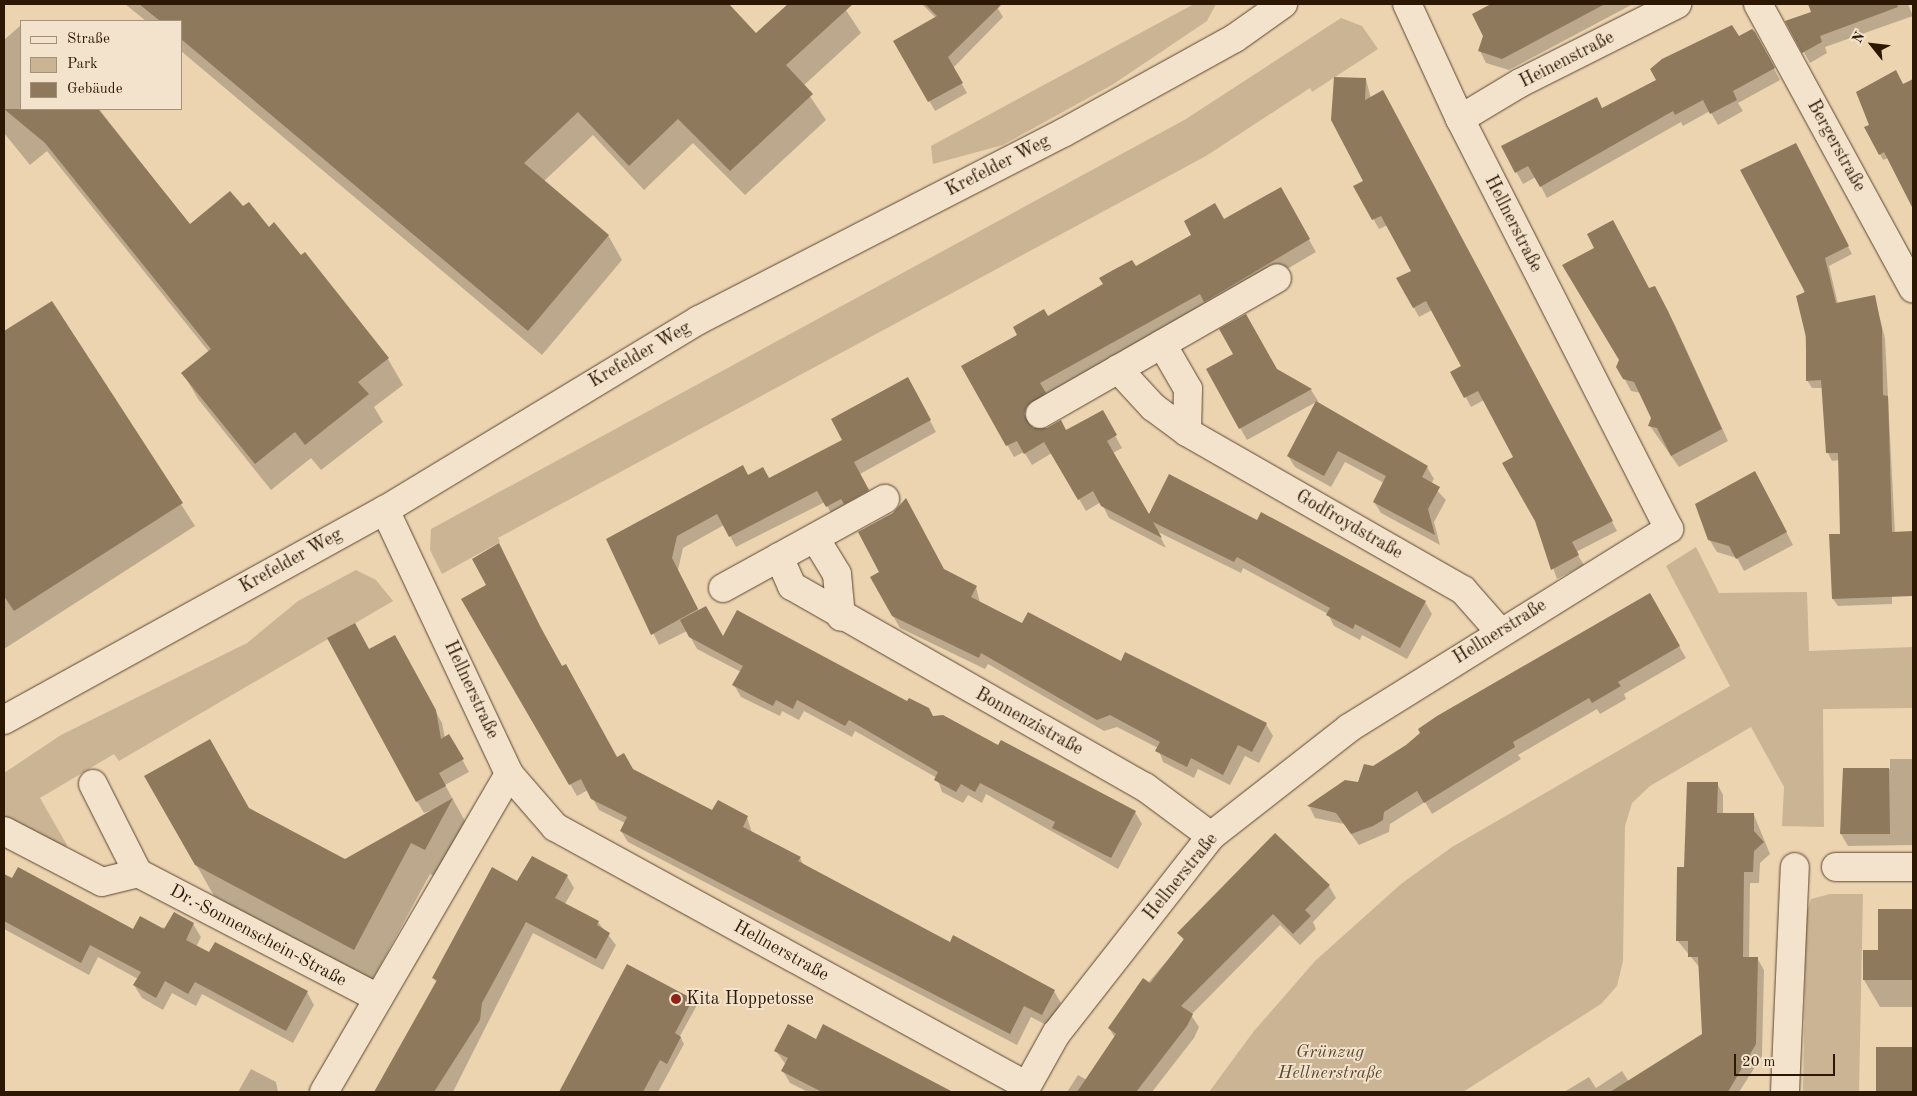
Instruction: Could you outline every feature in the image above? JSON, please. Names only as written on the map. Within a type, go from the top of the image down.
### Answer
[{"type":"street","name":"Krefelder Weg","points":[[4,720],[385,510],[699,320],[1063,134],[1235,38],[1283,4]]},
{"type":"street","name":"Hellnerstraße","points":[[385,510],[509,774],[555,827],[1027,1086],[1056,1034],[1211,836],[1349,728],[1500,632],[1669,529],[1460,119],[1407,4]]},
{"type":"street","name":"Heinenstraße","points":[[1460,119],[1520,83],[1677,4]]},
{"type":"street","name":"Bergerstraße","points":[[1758,4],[1913,288]]},
{"type":"street","points":[[1040,414],[1277,278]]},
{"type":"street","points":[[1162,344],[1188,388],[1187,432]]},
{"type":"street","name":"Godfroydstraße","points":[[1118,369],[1153,407],[1187,432],[1463,590],[1500,632]]},
{"type":"street","points":[[723,588],[885,500]]},
{"type":"street","points":[[815,538],[837,574],[841,617]]},
{"type":"street","name":"Bonnenzistraße","points":[[779,557],[792,586],[841,617],[1145,787],[1211,836]]},
{"type":"street","points":[[324,1092],[509,774]]},
{"type":"street","points":[[4,831],[102,882],[138,873],[93,784]]},
{"type":"street","points":[[1784,1092],[1795,867]]},
{"type":"street","points":[[1836,867],[1913,867]]},
{"type":"street","name":"Dr.-Sonnenschein-Straße","points":[[138,873],[378,998]]},
{"type":"green space","points":[[1194,4],[1216,4],[1207,21],[1112,85],[1003,145],[933,164],[931,146]]},
{"type":"green space","points":[[1341,18],[1362,26],[1378,49],[1312,92],[1310,88],[1206,156],[498,538],[500,542],[442,574],[430,550],[431,529],[1186,119]]},
{"type":"green space","name":"Grünzug Hellnerstraße","points":[[1696,547],[1719,593],[1807,592],[1809,651],[1913,647],[1913,708],[1823,709],[1824,827],[1782,826],[1784,787],[1751,727],[1650,786],[1632,803],[1625,826],[1623,961],[1617,986],[1601,1004],[1463,1092],[1209,1092],[1254,1031],[1315,961],[1401,884],[1452,847],[1730,686],[1666,566]]},
{"type":"green space","points":[[356,570],[376,580],[393,601],[119,761],[114,754],[40,798],[67,845],[61,854],[4,823],[4,773],[61,735],[247,643],[298,601]]},
{"type":"green space","points":[[1830,894],[1863,894],[1859,1092],[1803,1092],[1806,915],[1811,899]]},
{"type":"building","points":[[139,4],[729,4],[756,33],[788,4],[853,4],[786,65],[813,94],[730,171],[678,119],[629,166],[578,112],[524,163],[609,235],[528,331],[182,40],[182,20],[159,20]]},
{"type":"building","points":[[925,4],[1002,4],[948,57],[963,83],[928,102],[893,41],[937,16]]},
{"type":"building","points":[[1491,4],[1605,4],[1502,59],[1478,51],[1483,36],[1472,14]]},
{"type":"building","points":[[1808,4],[1897,4],[1898,7],[1820,36],[1822,42],[1802,53],[1785,21],[1811,12]]},
{"type":"building","points":[[1732,25],[1739,36],[1752,29],[1755,32],[1775,68],[1733,91],[1737,100],[1710,114],[1703,100],[1675,115],[1673,111],[1540,187],[1528,166],[1515,173],[1501,146],[1597,97],[1602,108],[1656,80],[1650,69],[1662,59]]},
{"type":"building","points":[[1896,70],[1903,84],[1913,79],[1913,209],[1884,152],[1879,155],[1864,127],[1869,125],[1856,92]]},
{"type":"building","points":[[1334,77],[1366,78],[1365,100],[1383,90],[1613,521],[1572,542],[1579,555],[1551,570],[1535,521],[1502,463],[1513,457],[1478,391],[1464,398],[1450,372],[1461,366],[1426,301],[1413,308],[1396,278],[1411,271],[1381,216],[1372,220],[1353,186],[1363,181],[1331,120]]},
{"type":"building","points":[[4,109],[99,110],[190,224],[230,191],[243,206],[249,202],[269,227],[274,222],[301,255],[305,252],[389,358],[358,382],[369,394],[305,445],[295,432],[255,464],[181,373],[211,349],[45,143]]},
{"type":"building","points":[[1796,143],[1849,246],[1825,258],[1836,303],[1875,295],[1882,329],[1883,395],[1888,396],[1892,532],[1913,531],[1913,596],[1832,599],[1829,534],[1840,534],[1838,453],[1826,453],[1821,380],[1806,381],[1806,337],[1796,296],[1805,292],[1740,170]]},
{"type":"building","points":[[1281,187],[1310,239],[1204,302],[1200,294],[1040,383],[1046,393],[1027,406],[1024,414],[1033,428],[1047,428],[1061,420],[1066,430],[1103,410],[1117,435],[1107,441],[1149,514],[1169,474],[1257,520],[1261,512],[1426,601],[1400,648],[1355,624],[1353,629],[1326,615],[1330,608],[1237,557],[1234,562],[1153,522],[1162,538],[1101,506],[1093,491],[1078,500],[1044,442],[1024,454],[1017,441],[1006,446],[961,366],[1017,335],[1013,327],[1044,309],[1048,316],[1103,284],[1099,278],[1132,260],[1136,266],[1191,235],[1184,221],[1215,203],[1224,219]]},
{"type":"building","points":[[1613,220],[1649,288],[1655,286],[1722,429],[1671,456],[1657,428],[1648,426],[1651,418],[1634,382],[1623,379],[1616,367],[1619,360],[1562,265],[1594,248],[1587,234]]},
{"type":"building","points":[[52,301],[183,503],[14,611],[4,596],[4,331]]},
{"type":"building","points":[[1246,314],[1277,369],[1312,389],[1239,429],[1206,369],[1233,354],[1219,329]]},
{"type":"building","points":[[908,377],[931,420],[854,462],[869,490],[844,504],[841,499],[826,507],[817,491],[729,537],[717,514],[677,536],[672,558],[698,609],[651,635],[606,539],[743,465],[748,475],[763,467],[769,478],[842,440],[831,419]]},
{"type":"building","points":[[1316,401],[1428,466],[1422,477],[1440,487],[1428,509],[1435,535],[1373,502],[1386,476],[1338,451],[1324,476],[1287,456]]},
{"type":"building","points":[[1755,471],[1787,532],[1736,559],[1729,546],[1708,540],[1695,504]]},
{"type":"building","points":[[906,498],[944,569],[977,586],[971,597],[1022,623],[1028,612],[1121,661],[1125,652],[1267,723],[1252,752],[1238,745],[1223,775],[1191,758],[1187,767],[1155,751],[1160,742],[1110,715],[1097,720],[981,653],[979,658],[892,616],[870,577],[879,572],[858,532],[893,513]]},
{"type":"building","points":[[499,543],[562,666],[566,664],[617,757],[624,753],[633,769],[712,810],[718,800],[748,816],[743,827],[801,857],[798,861],[950,942],[953,935],[1055,990],[1042,1015],[1024,1006],[1010,1034],[620,831],[627,817],[591,799],[581,779],[569,785],[461,599],[486,585],[472,559]]},
{"type":"building","points":[[1650,593],[1680,646],[1618,682],[1621,686],[1592,703],[1589,698],[1513,742],[1515,747],[1424,803],[1417,791],[1384,812],[1383,820],[1373,826],[1351,834],[1336,813],[1307,806],[1345,780],[1358,782],[1364,764],[1373,766],[1406,745],[1420,733],[1418,729],[1437,716]]},
{"type":"building","points":[[706,606],[723,636],[737,610],[907,701],[909,698],[929,708],[933,716],[943,715],[998,745],[1001,740],[1136,811],[1111,858],[1052,828],[1055,822],[980,783],[975,792],[961,784],[956,792],[934,780],[938,772],[849,720],[845,726],[797,700],[793,709],[776,700],[773,706],[732,685],[743,666],[689,637],[680,620]]},
{"type":"building","points":[[355,623],[369,649],[395,635],[436,710],[441,739],[449,734],[464,759],[439,773],[446,786],[416,802],[327,638]]},
{"type":"building","points":[[210,739],[249,808],[345,859],[453,798],[425,850],[411,843],[354,950],[195,865],[144,776]]},
{"type":"building","points":[[1843,768],[1889,768],[1890,834],[1840,834]]},
{"type":"building","points":[[1687,782],[1718,782],[1717,813],[1754,813],[1754,831],[1764,842],[1754,851],[1753,872],[1744,872],[1743,957],[1758,957],[1756,1044],[1728,1092],[1610,1092],[1702,1034],[1698,957],[1688,957],[1688,941],[1676,941],[1677,867],[1684,867]]},
{"type":"building","points":[[1275,833],[1330,885],[1305,910],[1311,916],[1293,934],[1273,914],[1181,1006],[1193,1014],[1187,1026],[1136,1092],[1077,1092],[1116,1034],[1108,1028],[1143,978],[1150,983],[1184,939],[1177,933]]},
{"type":"building","points":[[532,856],[568,875],[555,898],[599,921],[597,925],[610,933],[596,959],[526,922],[482,1003],[480,1020],[434,1092],[374,1092],[437,980],[432,978],[492,867],[517,881]]},
{"type":"building","points":[[18,867],[133,929],[140,916],[164,929],[174,912],[194,923],[186,940],[209,952],[215,942],[308,991],[286,1031],[195,982],[188,994],[165,981],[156,998],[133,985],[141,972],[90,945],[81,963],[4,921],[4,874],[12,878]]},
{"type":"building","points":[[1878,909],[1913,909],[1913,980],[1863,980],[1863,950],[1878,950]]},
{"type":"building","points":[[627,964],[693,999],[675,1033],[681,1037],[667,1064],[660,1060],[643,1092],[559,1092]]},
{"type":"building","points":[[788,1024],[816,1039],[823,1024],[953,1092],[822,1092],[781,1071],[788,1058],[774,1051]]},
{"type":"building","points":[[1876,1047],[1913,1047],[1913,1092],[1876,1092]]},
{"type":"place","name":"Kita Hoppetosse","points":[[676,999]]}]
